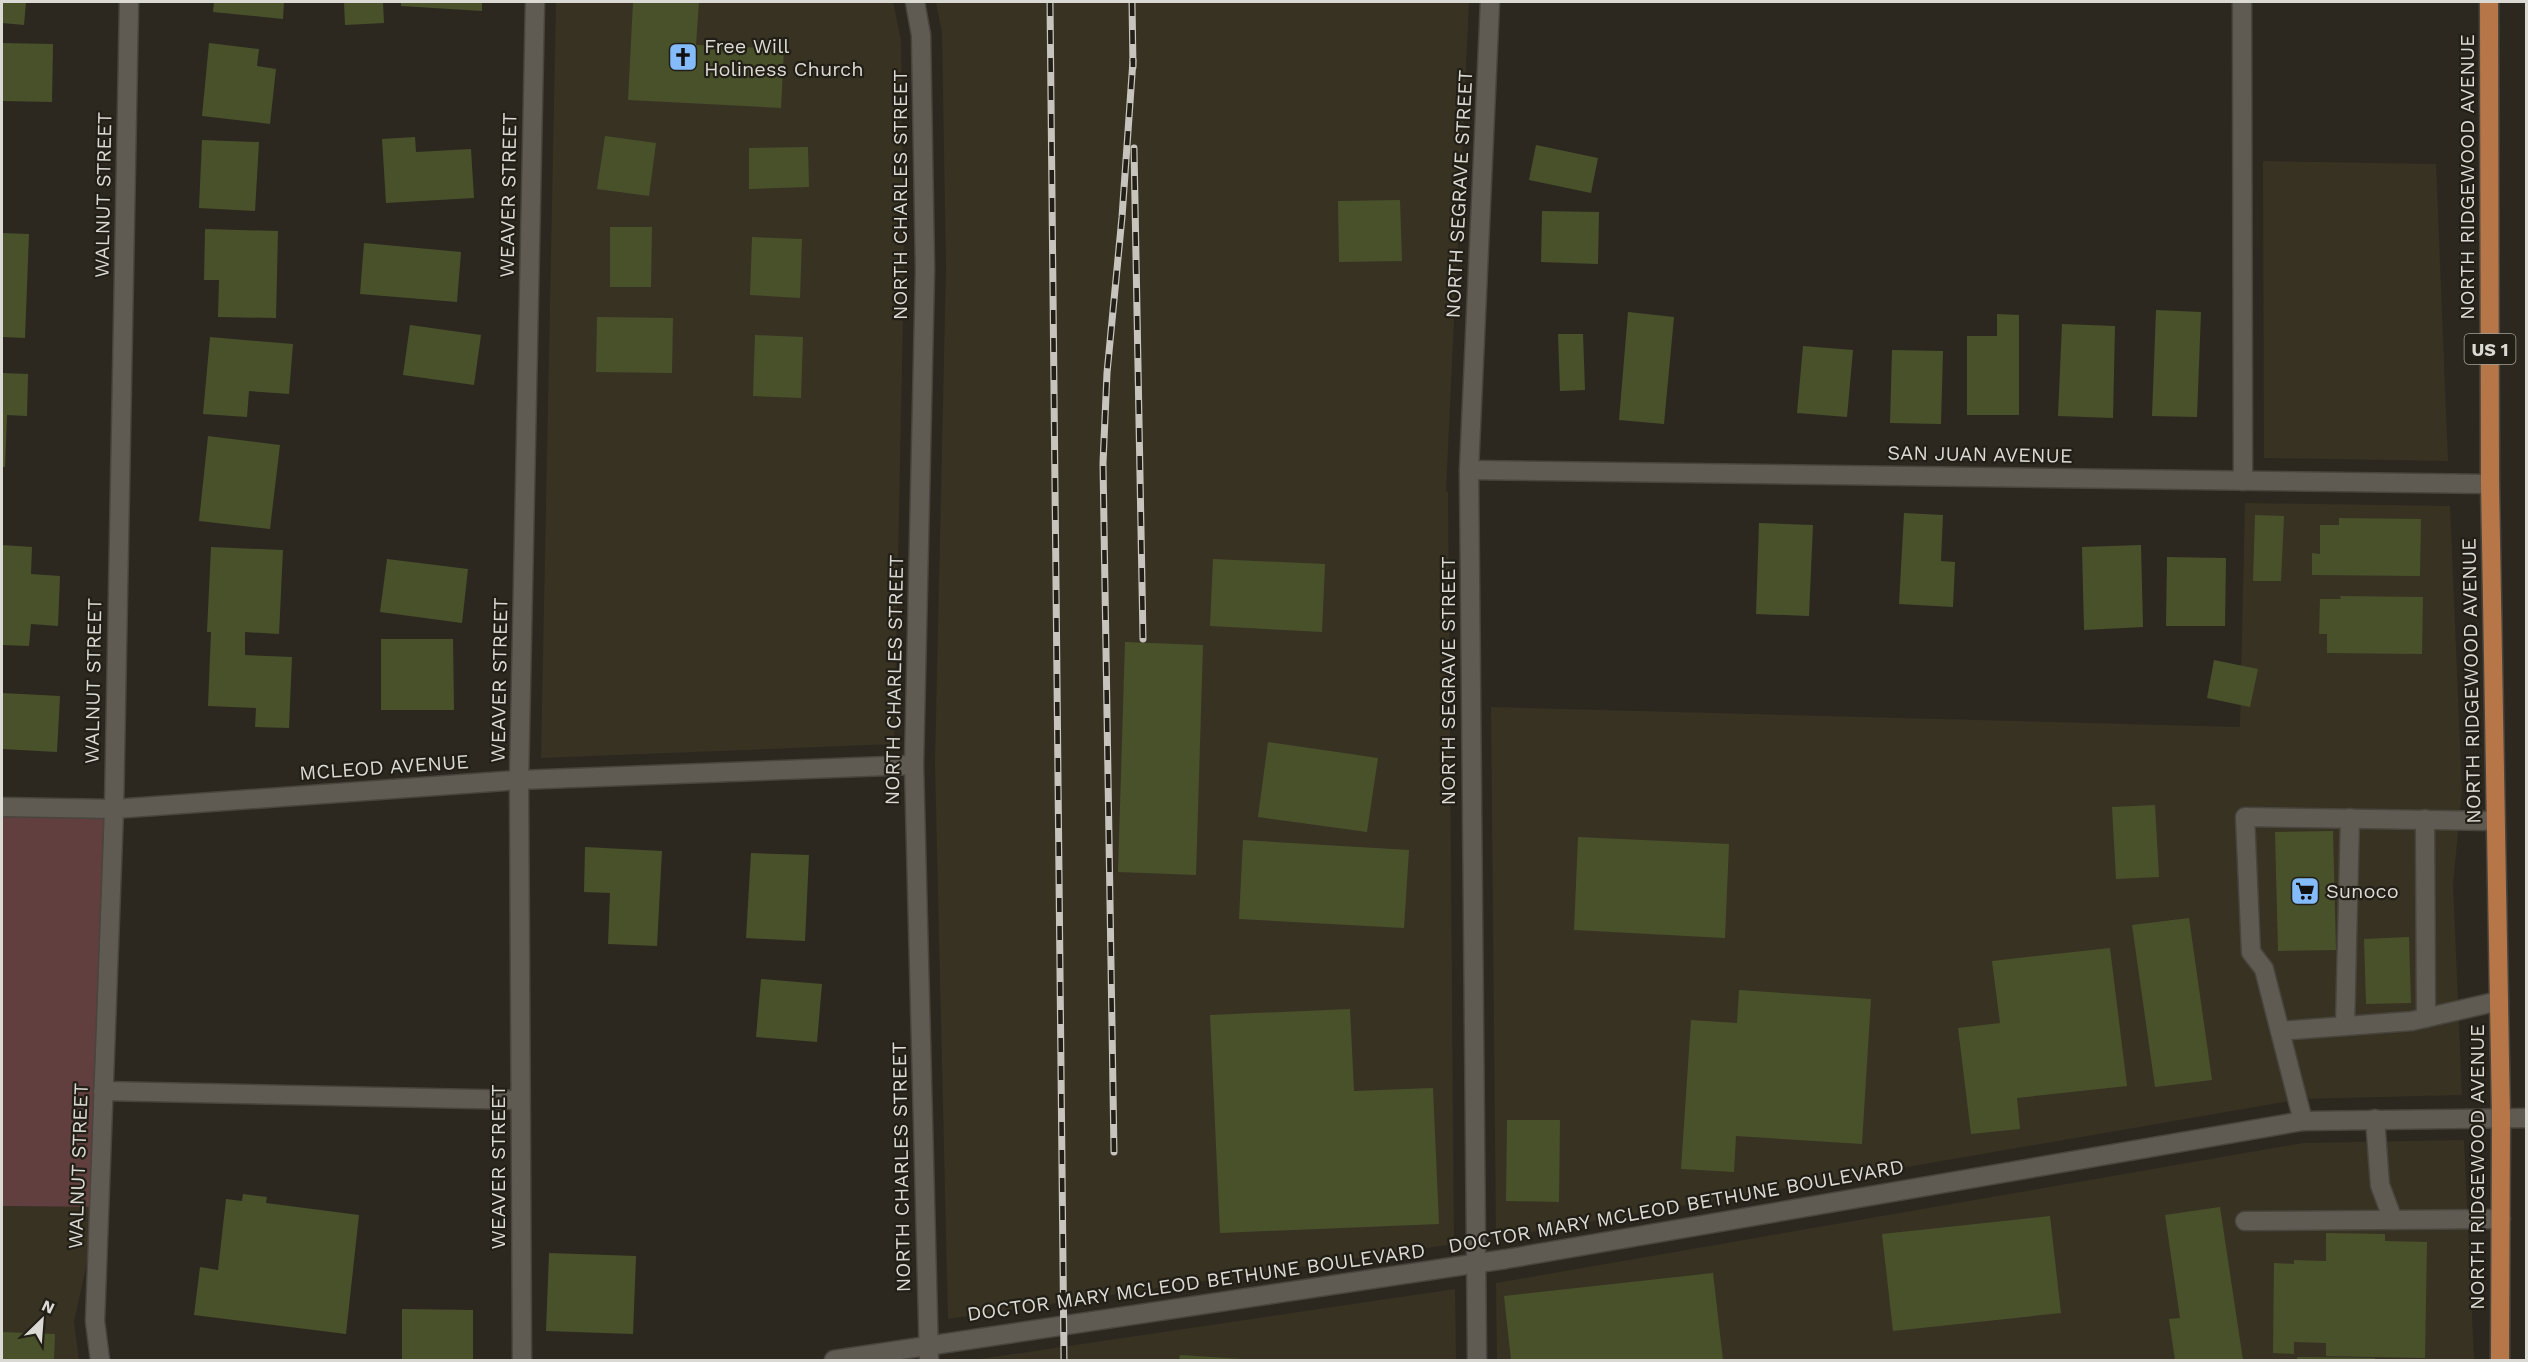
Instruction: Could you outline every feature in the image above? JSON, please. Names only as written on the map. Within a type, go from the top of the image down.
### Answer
[{"type":"main road","name":"NORTH RIDGEWOOD AVENUE","points":[[2489,2],[2490,484],[2501,1117],[2500,1360]]},
{"type":"street","name":"WALNUT STREET","points":[[100,1360],[95,1321],[114,809],[129,2]]},
{"type":"street","name":"WEAVER STREET","points":[[522,1360],[519,780],[535,2]]},
{"type":"street","name":"NORTH CHARLES STREET","points":[[915,2],[921,35],[925,270],[914,765],[928,1353]]},
{"type":"street","name":"NORTH SEGRAVE STREET","points":[[1477,1360],[1469,470],[1490,2]]},
{"type":"street","points":[[2242,2],[2243,481]]},
{"type":"street","name":"SAN JUAN AVENUE","points":[[1469,470],[2490,484]]},
{"type":"street","name":"MCLEOD AVENUE","points":[[2,807],[114,809],[519,780],[914,765]]},
{"type":"street","points":[[2303,1121],[2264,969],[2251,952],[2245,817],[2495,820]]},
{"type":"street","points":[[2346,1026],[2350,818]]},
{"type":"street","points":[[2425,819],[2426,1018]]},
{"type":"street","points":[[2280,1031],[2412,1021],[2499,1001]]},
{"type":"street","points":[[103,1091],[520,1100]]},
{"type":"street","name":"DOCTOR MARY MCLEOD BETHUNE BOULEVARD","points":[[834,1360],[928,1353],[1475,1264],[2303,1121],[2526,1118]]},
{"type":"street","points":[[2374,1119],[2380,1185],[2393,1220]]},
{"type":"street","points":[[2245,1221],[2501,1220]]},
{"type":"shaded area","points":[[556,2],[893,2],[901,40],[904,272],[894,744],[541,758]]},
{"type":"shaded area","points":[[936,2],[1469,2],[1446,491],[1448,492],[1454,1244],[948,1319],[935,764],[946,268],[942,32]]},
{"type":"shaded area","points":[[2263,161],[2436,164],[2448,461],[2264,458]]},
{"type":"shaded area","points":[[2245,503],[2450,506],[2462,791],[2453,884],[2462,1095],[2301,1099],[1496,1238],[1491,707],[2240,727]]},
{"type":"shaded area","points":[[2,807],[114,809],[99,1207],[2,1206]]},
{"type":"shaded area","points":[[2464,1140],[2474,1360],[1497,1360],[1496,1283],[2303,1143]]},
{"type":"shaded area","points":[[2,1206],[99,1207],[74,1322],[79,1360],[2,1360]]},
{"type":"shaded area","points":[[1455,1289],[1456,1360],[973,1360]]},
{"type":"building","points":[[2,2],[26,2],[24,25],[2,23]]},
{"type":"building","points":[[214,2],[284,2],[283,19],[213,12]]},
{"type":"building","points":[[344,2],[383,2],[384,23],[345,25]]},
{"type":"building","points":[[401,2],[482,2],[482,11],[401,6]]},
{"type":"building","points":[[633,2],[699,2],[696,45],[784,49],[781,108],[628,100]]},
{"type":"building","points":[[2,43],[53,44],[52,102],[2,101]]},
{"type":"building","points":[[209,43],[259,49],[257,66],[276,69],[270,124],[202,116]]},
{"type":"building","points":[[605,136],[656,143],[649,196],[597,189]]},
{"type":"building","points":[[415,137],[416,152],[471,149],[474,198],[386,203],[382,139]]},
{"type":"building","points":[[202,140],[259,142],[255,211],[199,208]]},
{"type":"building","points":[[1536,145],[1598,158],[1591,193],[1529,180]]},
{"type":"building","points":[[808,147],[809,187],[749,189],[749,148]]},
{"type":"building","points":[[1400,200],[1402,261],[1339,262],[1338,201]]},
{"type":"building","points":[[1542,211],[1599,212],[1598,264],[1541,262]]},
{"type":"building","points":[[610,227],[652,227],[651,287],[610,287]]},
{"type":"building","points":[[205,229],[278,231],[276,318],[218,317],[219,280],[204,280]]},
{"type":"building","points":[[2,233],[29,234],[25,338],[2,337]]},
{"type":"building","points":[[752,237],[802,239],[800,298],[750,295]]},
{"type":"building","points":[[364,243],[461,252],[457,302],[360,294]]},
{"type":"building","points":[[2156,310],[2201,312],[2197,417],[2152,416]]},
{"type":"building","points":[[1628,312],[1674,317],[1664,424],[1619,420]]},
{"type":"building","points":[[1997,314],[2019,315],[2019,415],[1967,415],[1967,336],[1997,336]]},
{"type":"building","points":[[597,317],[673,318],[672,373],[596,372]]},
{"type":"building","points":[[2062,324],[2115,326],[2113,418],[2058,416]]},
{"type":"building","points":[[410,325],[481,335],[474,385],[403,375]]},
{"type":"building","points":[[1558,334],[1583,334],[1585,390],[1560,391]]},
{"type":"building","points":[[755,335],[803,337],[801,398],[753,396]]},
{"type":"building","points":[[210,337],[293,344],[289,394],[249,391],[247,417],[203,414]]},
{"type":"building","points":[[1803,346],[1853,350],[1847,417],[1797,413]]},
{"type":"building","points":[[1892,350],[1943,351],[1941,424],[1890,423]]},
{"type":"building","points":[[2,373],[28,374],[27,416],[7,415],[5,467],[2,467]]},
{"type":"building","points":[[208,436],[280,445],[270,529],[199,521]]},
{"type":"building","points":[[1904,513],[1943,515],[1941,561],[1955,562],[1953,607],[1899,604]]},
{"type":"building","points":[[2255,515],[2284,516],[2281,581],[2253,581]]},
{"type":"building","points":[[2339,518],[2421,519],[2420,576],[2312,575],[2312,553],[2320,554],[2320,525],[2339,525]]},
{"type":"building","points":[[1759,523],[1813,525],[1809,616],[1756,614]]},
{"type":"building","points":[[2,545],[32,547],[31,574],[60,576],[58,626],[31,624],[29,646],[2,645]]},
{"type":"building","points":[[2141,545],[2143,627],[2084,630],[2082,547]]},
{"type":"building","points":[[211,547],[283,550],[279,634],[245,632],[245,655],[292,657],[289,728],[255,727],[256,708],[208,706],[211,632],[207,632]]},
{"type":"building","points":[[2167,557],[2226,558],[2225,626],[2166,626]]},
{"type":"building","points":[[387,559],[468,569],[462,623],[380,612]]},
{"type":"building","points":[[1213,559],[1325,564],[1322,632],[1210,626]]},
{"type":"building","points":[[2340,596],[2423,597],[2422,654],[2327,653],[2327,634],[2319,634],[2320,599],[2341,599]]},
{"type":"building","points":[[381,639],[453,639],[454,710],[381,710]]},
{"type":"building","points":[[1125,642],[1203,645],[1196,875],[1118,872]]},
{"type":"building","points":[[2214,660],[2258,669],[2250,707],[2207,698]]},
{"type":"building","points":[[2,693],[60,696],[57,752],[2,749]]},
{"type":"building","points":[[1268,742],[1378,758],[1367,832],[1258,817]]},
{"type":"building","points":[[2155,805],[2159,877],[2116,879],[2112,807]]},
{"type":"building","name":"Sunoco","points":[[2333,831],[2336,950],[2278,951],[2275,832]]},
{"type":"building","points":[[1578,837],[1729,844],[1725,938],[1574,930]]},
{"type":"building","points":[[1243,840],[1409,850],[1404,928],[1239,919]]},
{"type":"building","points":[[585,847],[662,851],[657,946],[608,944],[610,893],[584,892]]},
{"type":"building","points":[[751,853],[809,855],[805,941],[746,938]]},
{"type":"building","points":[[2189,918],[2212,1080],[2155,1087],[2132,925]]},
{"type":"building","points":[[2409,937],[2411,1003],[2366,1004],[2364,939]]},
{"type":"building","points":[[2110,948],[2127,1086],[2017,1098],[2020,1129],[1971,1134],[1958,1028],[2000,1023],[1992,961]]},
{"type":"building","points":[[761,979],[822,984],[817,1042],[756,1037]]},
{"type":"building","points":[[1739,990],[1871,999],[1862,1144],[1736,1136],[1734,1172],[1681,1169],[1691,1020],[1737,1023]]},
{"type":"building","points":[[1350,1009],[1354,1091],[1433,1088],[1439,1224],[1220,1233],[1210,1015]]},
{"type":"building","points":[[1507,1120],[1560,1120],[1559,1202],[1506,1201]]},
{"type":"building","points":[[243,1194],[267,1197],[266,1203],[359,1215],[346,1334],[194,1315],[200,1267],[218,1270],[226,1199],[242,1201]]},
{"type":"building","points":[[2220,1207],[2243,1360],[2175,1360],[2169,1319],[2180,1318],[2165,1215]]},
{"type":"building","points":[[2050,1216],[2061,1313],[1893,1331],[1882,1234]]},
{"type":"building","points":[[2326,1233],[2385,1234],[2385,1241],[2427,1242],[2425,1358],[2326,1356],[2326,1343],[2294,1342],[2294,1354],[2273,1353],[2274,1263],[2294,1264],[2294,1260],[2326,1261]]},
{"type":"building","points":[[549,1253],[636,1256],[633,1334],[546,1331]]},
{"type":"building","points":[[1713,1273],[1723,1360],[1511,1360],[1504,1296]]},
{"type":"building","points":[[402,1309],[473,1310],[473,1360],[402,1360]]},
{"type":"building","points":[[2,1332],[55,1334],[54,1360],[2,1360]]},
{"type":"building","points":[[1180,1355],[1243,1359],[1243,1360],[1179,1360]]},
{"type":"building","points":[[2297,1357],[2375,1358],[2375,1360],[2297,1360]]},
{"type":"railway","points":[[1050,2],[1064,1360]]},
{"type":"railway","points":[[1132,2],[1133,67]]},
{"type":"railway","points":[[1114,1152],[1103,463],[1107,373],[1122,217],[1133,60]]},
{"type":"railway","points":[[1134,148],[1143,639]]},
{"type":"place","name":"Free Will Holiness Church","points":[[683,57]]},
{"type":"place","name":"Sunoco","points":[[2305,891]]}]
